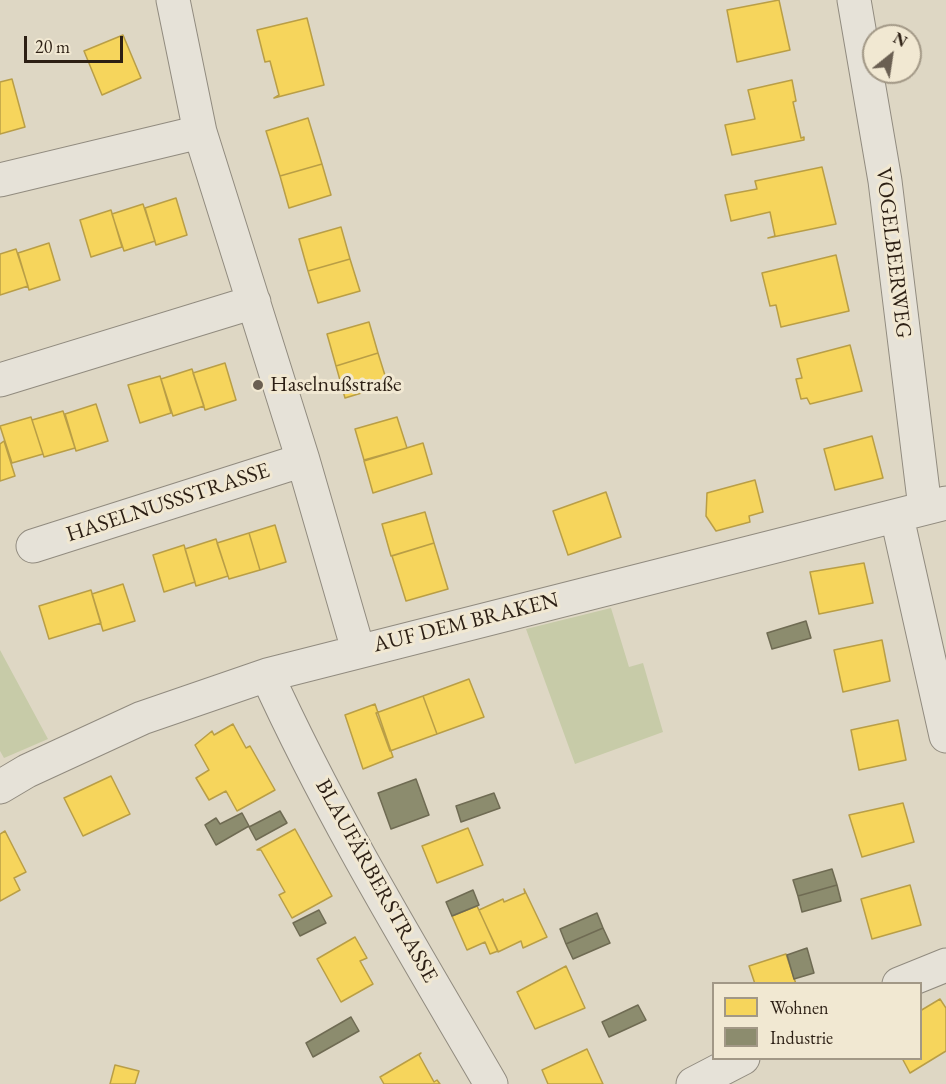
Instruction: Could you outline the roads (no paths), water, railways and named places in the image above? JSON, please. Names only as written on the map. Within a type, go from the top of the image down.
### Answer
[{"type":"street","points":[[173,0],[200,132],[303,460],[358,650]]},
{"type":"street","name":"VOGELBEERWEG","points":[[854,0],[885,181],[923,509],[946,736]]},
{"type":"street","points":[[0,180],[200,132]]},
{"type":"street","points":[[0,380],[254,302]]},
{"type":"street","name":"HASELNUSSSTRASSE","points":[[33,546],[303,460]]},
{"type":"street","name":"AUF DEM BRAKEN","points":[[0,787],[27,771],[142,718],[267,675],[358,650],[923,509]]},
{"type":"street","name":"BLAUFÄRBERSTRASSE","points":[[267,675],[293,732],[491,1084]]},
{"type":"street","points":[[904,982],[946,964]]},
{"type":"street","points":[[693,1084],[741,1060]]},
{"type":"place","name":"Haselnußstraße","points":[[258,385]]}]
